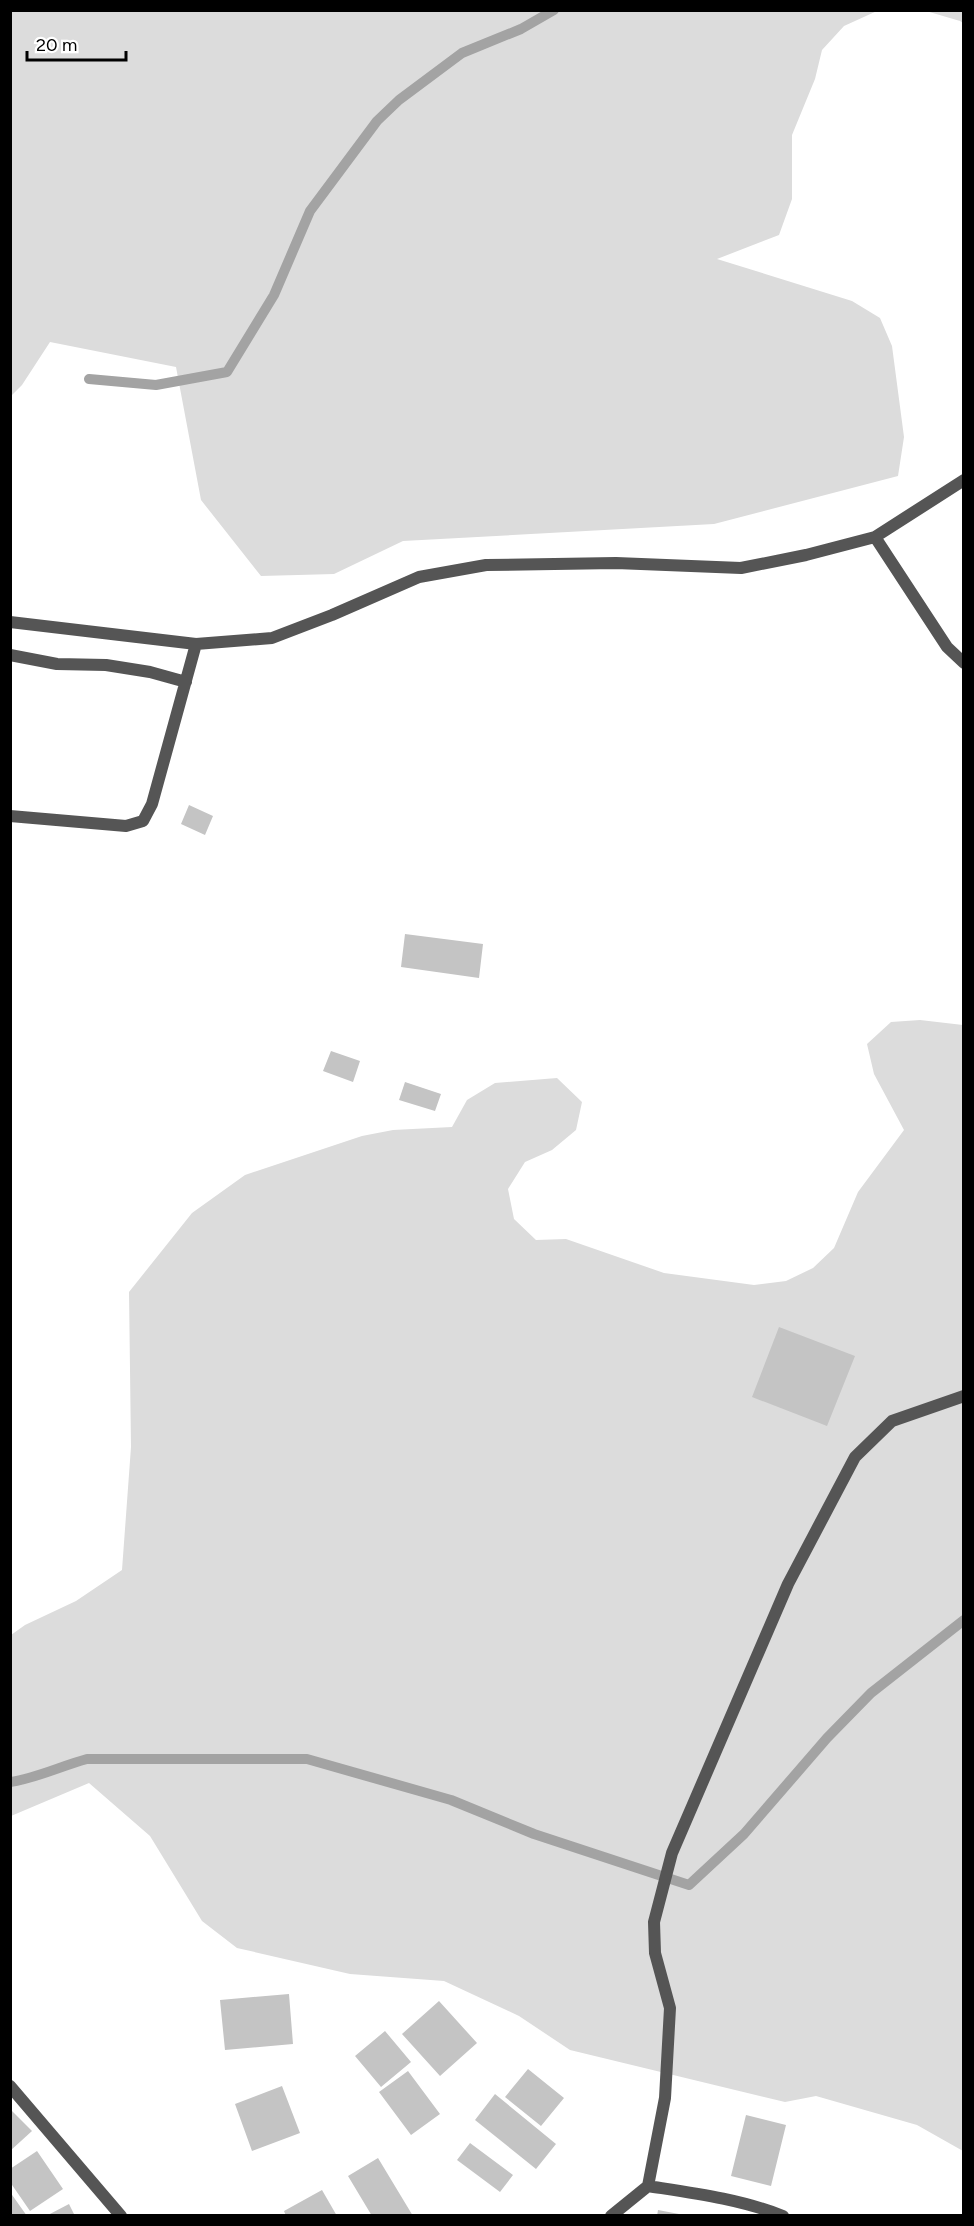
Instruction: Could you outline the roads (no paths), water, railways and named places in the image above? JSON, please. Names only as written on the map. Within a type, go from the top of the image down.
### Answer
[{"type":"street","points":[[10,622],[196,644],[272,639],[419,577],[486,564],[616,563],[741,568],[875,537],[963,480]]},
{"type":"street","points":[[875,537],[947,647],[963,663]]},
{"type":"street","points":[[10,816],[126,826],[143,821],[152,804],[196,644]]},
{"type":"street","points":[[10,655],[57,664],[117,667],[150,672],[186,682]]},
{"type":"street","points":[[611,2216],[648,2186],[665,2098],[670,2008],[655,1953],[654,1922],[672,1854],[788,1584],[855,1457],[892,1421],[963,1396]]},
{"type":"street","points":[[10,2086],[121,2216]]},
{"type":"street","points":[[648,2186],[710,2196],[763,2208],[783,2216]]},
{"type":"waterway","points":[[89,379],[156,385],[227,372],[274,295],[310,211],[377,121],[399,100],[462,53],[521,29],[554,10]]},
{"type":"waterway","points":[[10,1782],[30,1778],[87,1759],[307,1759],[451,1800],[534,1834],[689,1885],[744,1834],[827,1738],[871,1693],[964,1620]]}]
